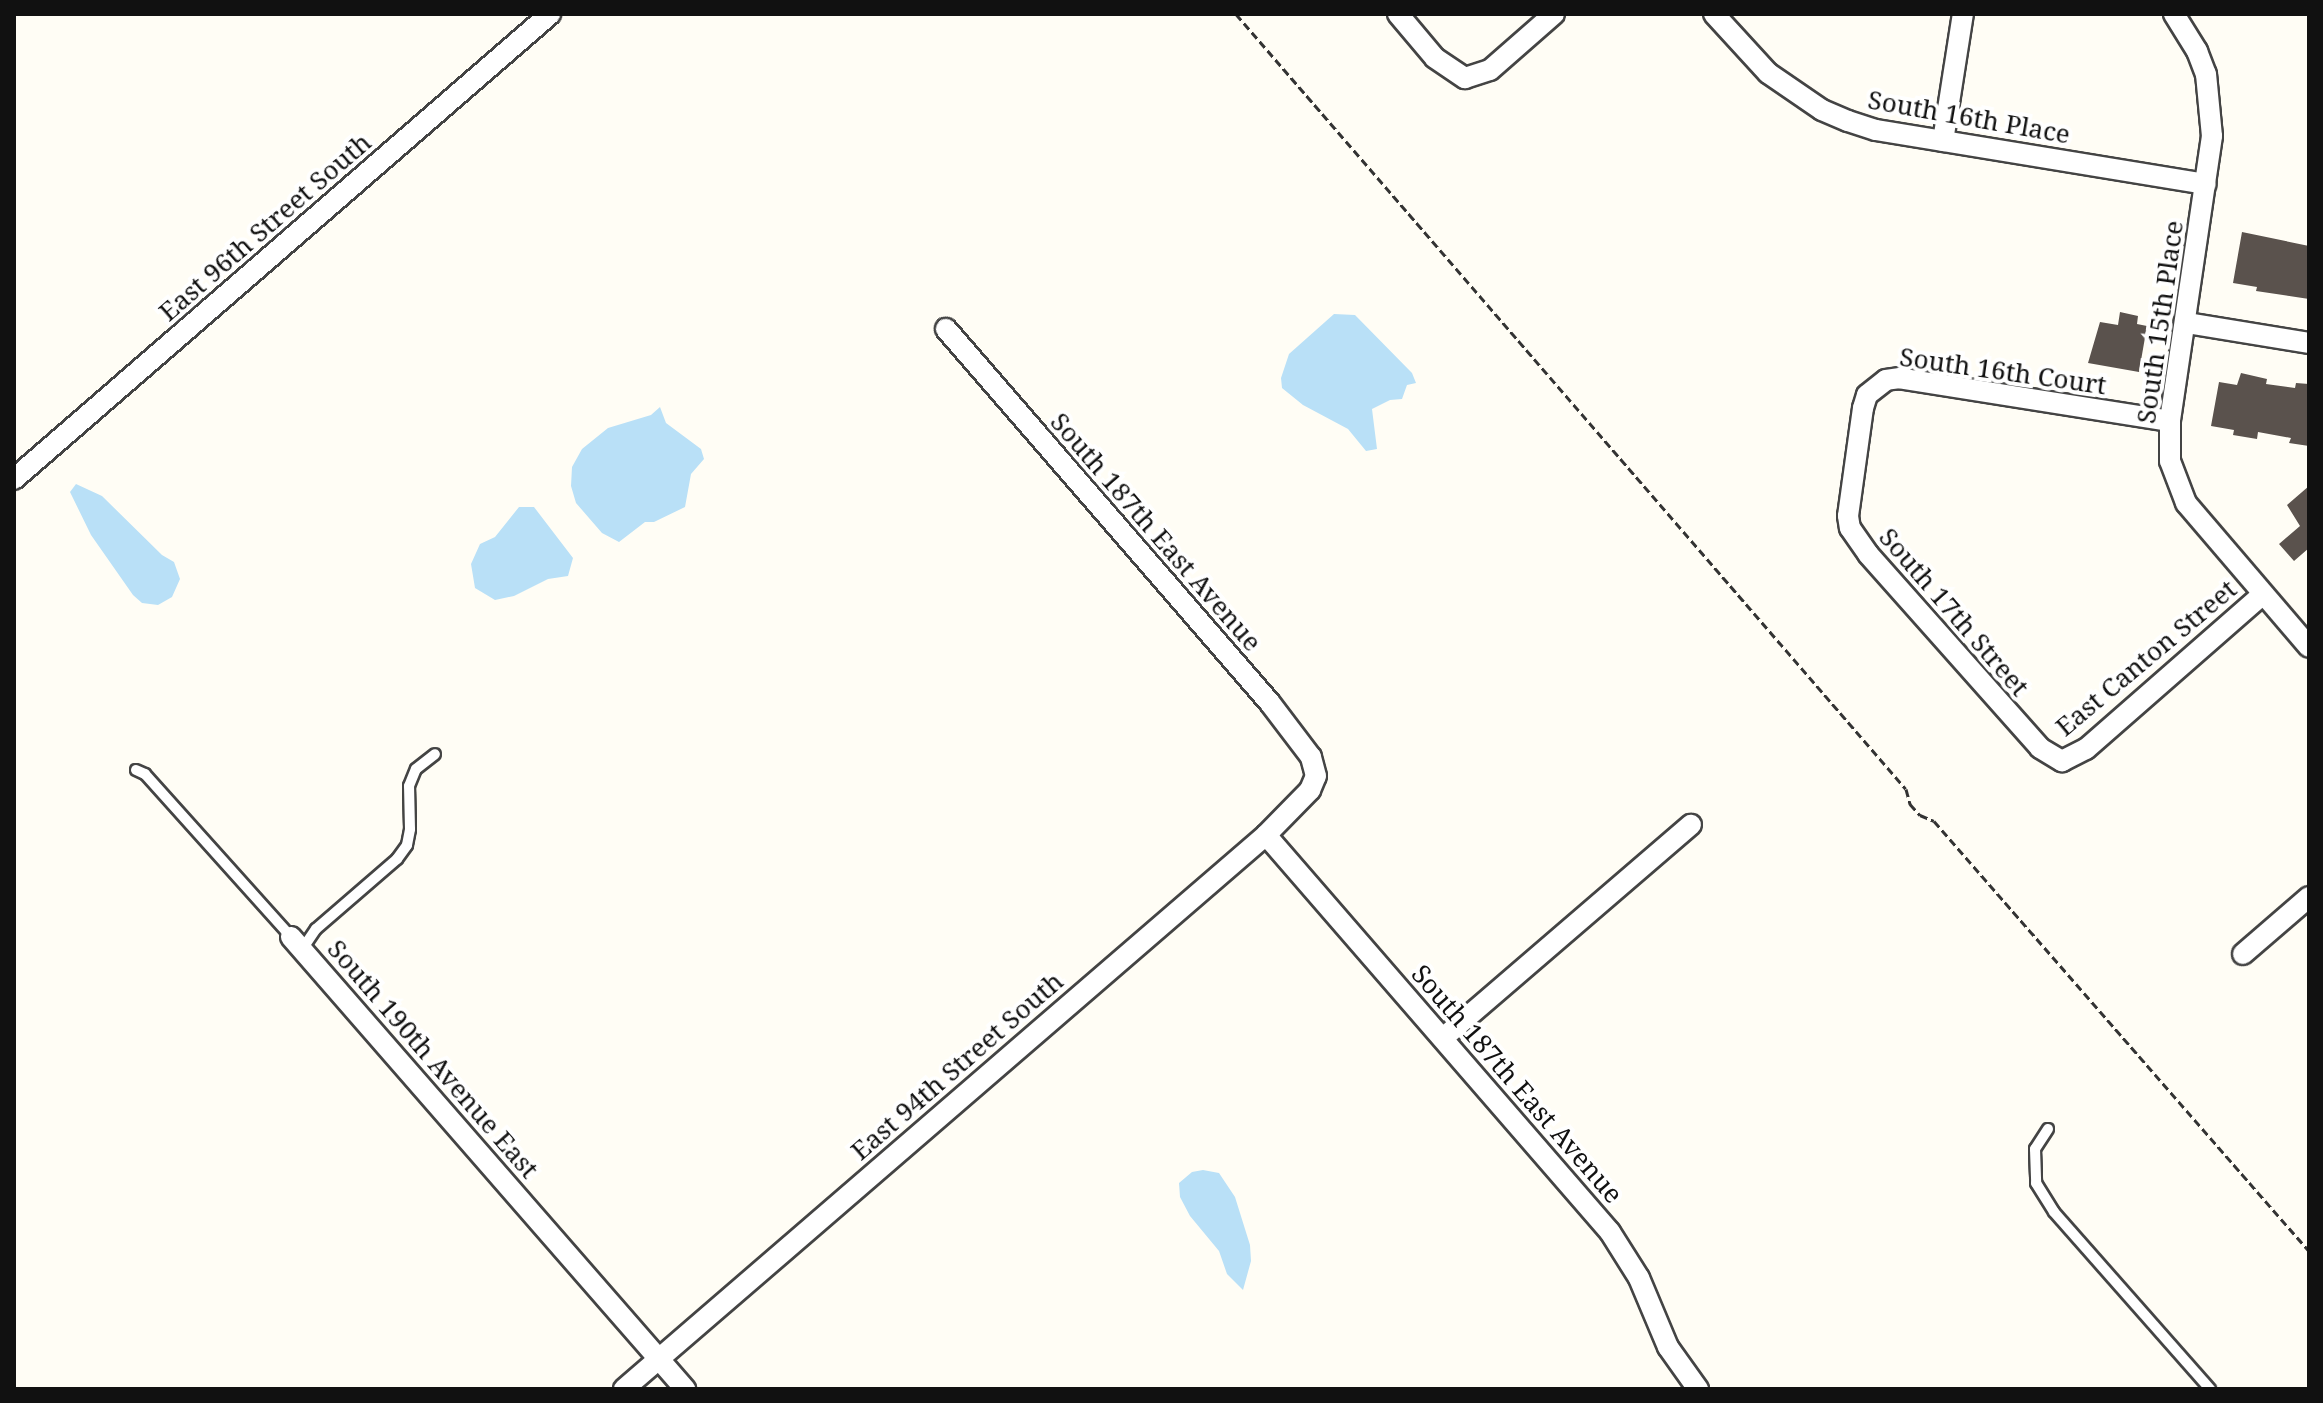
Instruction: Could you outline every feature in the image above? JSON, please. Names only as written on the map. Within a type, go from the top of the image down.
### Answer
[{"type":"street","name":"East 96th Street South","points":[[14,479],[550,14]]},
{"type":"street","points":[[1398,14],[1435,58],[1465,78],[1490,70],[1554,14]]},
{"type":"street","name":"South 16th Place","points":[[1714,14],[1768,73],[1822,110],[1876,130],[2206,184]]},
{"type":"street","points":[[1943,141],[1963,14]]},
{"type":"street","name":"South 15th Place","points":[[2174,14],[2197,51],[2211,95],[2212,136],[2187,323],[2170,421],[2170,461],[2177,488],[2309,647]]},
{"type":"street","points":[[2187,323],[2309,343]]},
{"type":"street","name":"South 187th East Avenue","points":[[946,329],[1270,703],[1311,757],[1316,776]]},
{"type":"street","name":"South 16th Court","points":[[1876,385],[1900,378],[2170,421]]},
{"type":"street","name":"South 17th Street","points":[[1876,385],[1867,395],[1863,408],[1848,516],[1850,528],[1868,554],[2040,748],[2062,761]]},
{"type":"street","name":"East Canton Street","points":[[2062,761],[2086,749],[2263,594]]},
{"type":"street","name":"East 94th Street South","points":[[624,1389],[1266,835],[1305,796],[1316,776]]},
{"type":"street","points":[[1443,1038],[1691,825]]},
{"type":"street","name":"South 187th East Avenue","points":[[1266,835],[1610,1232],[1639,1278],[1668,1347],[1698,1389]]},
{"type":"street","points":[[2243,954],[2309,897]]},
{"type":"street","name":"South 190th Avenue East","points":[[297,943],[685,1389]]},
{"type":"lane","points":[[297,943],[402,852],[410,829],[409,786],[416,769],[435,754]]},
{"type":"lane","name":"South 190th Avenue East","points":[[136,770],[153,782],[297,943]]},
{"type":"lane","points":[[2048,1129],[2035,1149],[2036,1183],[2054,1212],[2210,1389]]},
{"type":"path","points":[[1236,14],[1906,789],[1910,804],[1920,815],[1934,821],[2309,1251]]},
{"type":"water","points":[[1334,314],[1355,315],[1412,373],[1416,383],[1407,385],[1402,399],[1390,400],[1372,409],[1377,449],[1366,451],[1348,429],[1303,405],[1282,388],[1281,378],[1289,354]]},
{"type":"water","points":[[660,407],[666,423],[701,449],[704,459],[691,474],[685,507],[654,522],[645,522],[619,542],[602,533],[576,503],[571,486],[572,467],[582,449],[608,428],[651,415]]},
{"type":"water","points":[[76,484],[102,496],[162,555],[174,562],[180,579],[172,597],[158,605],[142,603],[133,595],[91,535],[70,492]]},
{"type":"water","points":[[519,507],[534,507],[573,558],[568,576],[548,579],[514,596],[495,600],[475,588],[471,564],[480,544],[495,537]]},
{"type":"water","points":[[1203,1170],[1219,1173],[1235,1197],[1250,1245],[1251,1261],[1243,1290],[1227,1274],[1219,1251],[1190,1216],[1180,1197],[1179,1183],[1192,1172]]},
{"type":"building","points":[[2242,232],[2309,246],[2309,299],[2256,291],[2257,287],[2233,283]]},
{"type":"building","points":[[2120,312],[2138,316],[2137,324],[2147,326],[2139,372],[2088,363],[2100,322],[2118,325]]},
{"type":"building","points":[[2241,373],[2267,379],[2266,384],[2295,388],[2296,383],[2309,384],[2309,446],[2289,443],[2291,438],[2258,432],[2257,439],[2233,435],[2234,430],[2211,426],[2219,382],[2237,385]]},
{"type":"building","points":[[2309,486],[2309,548],[2294,561],[2279,544],[2300,526],[2287,505]]}]
